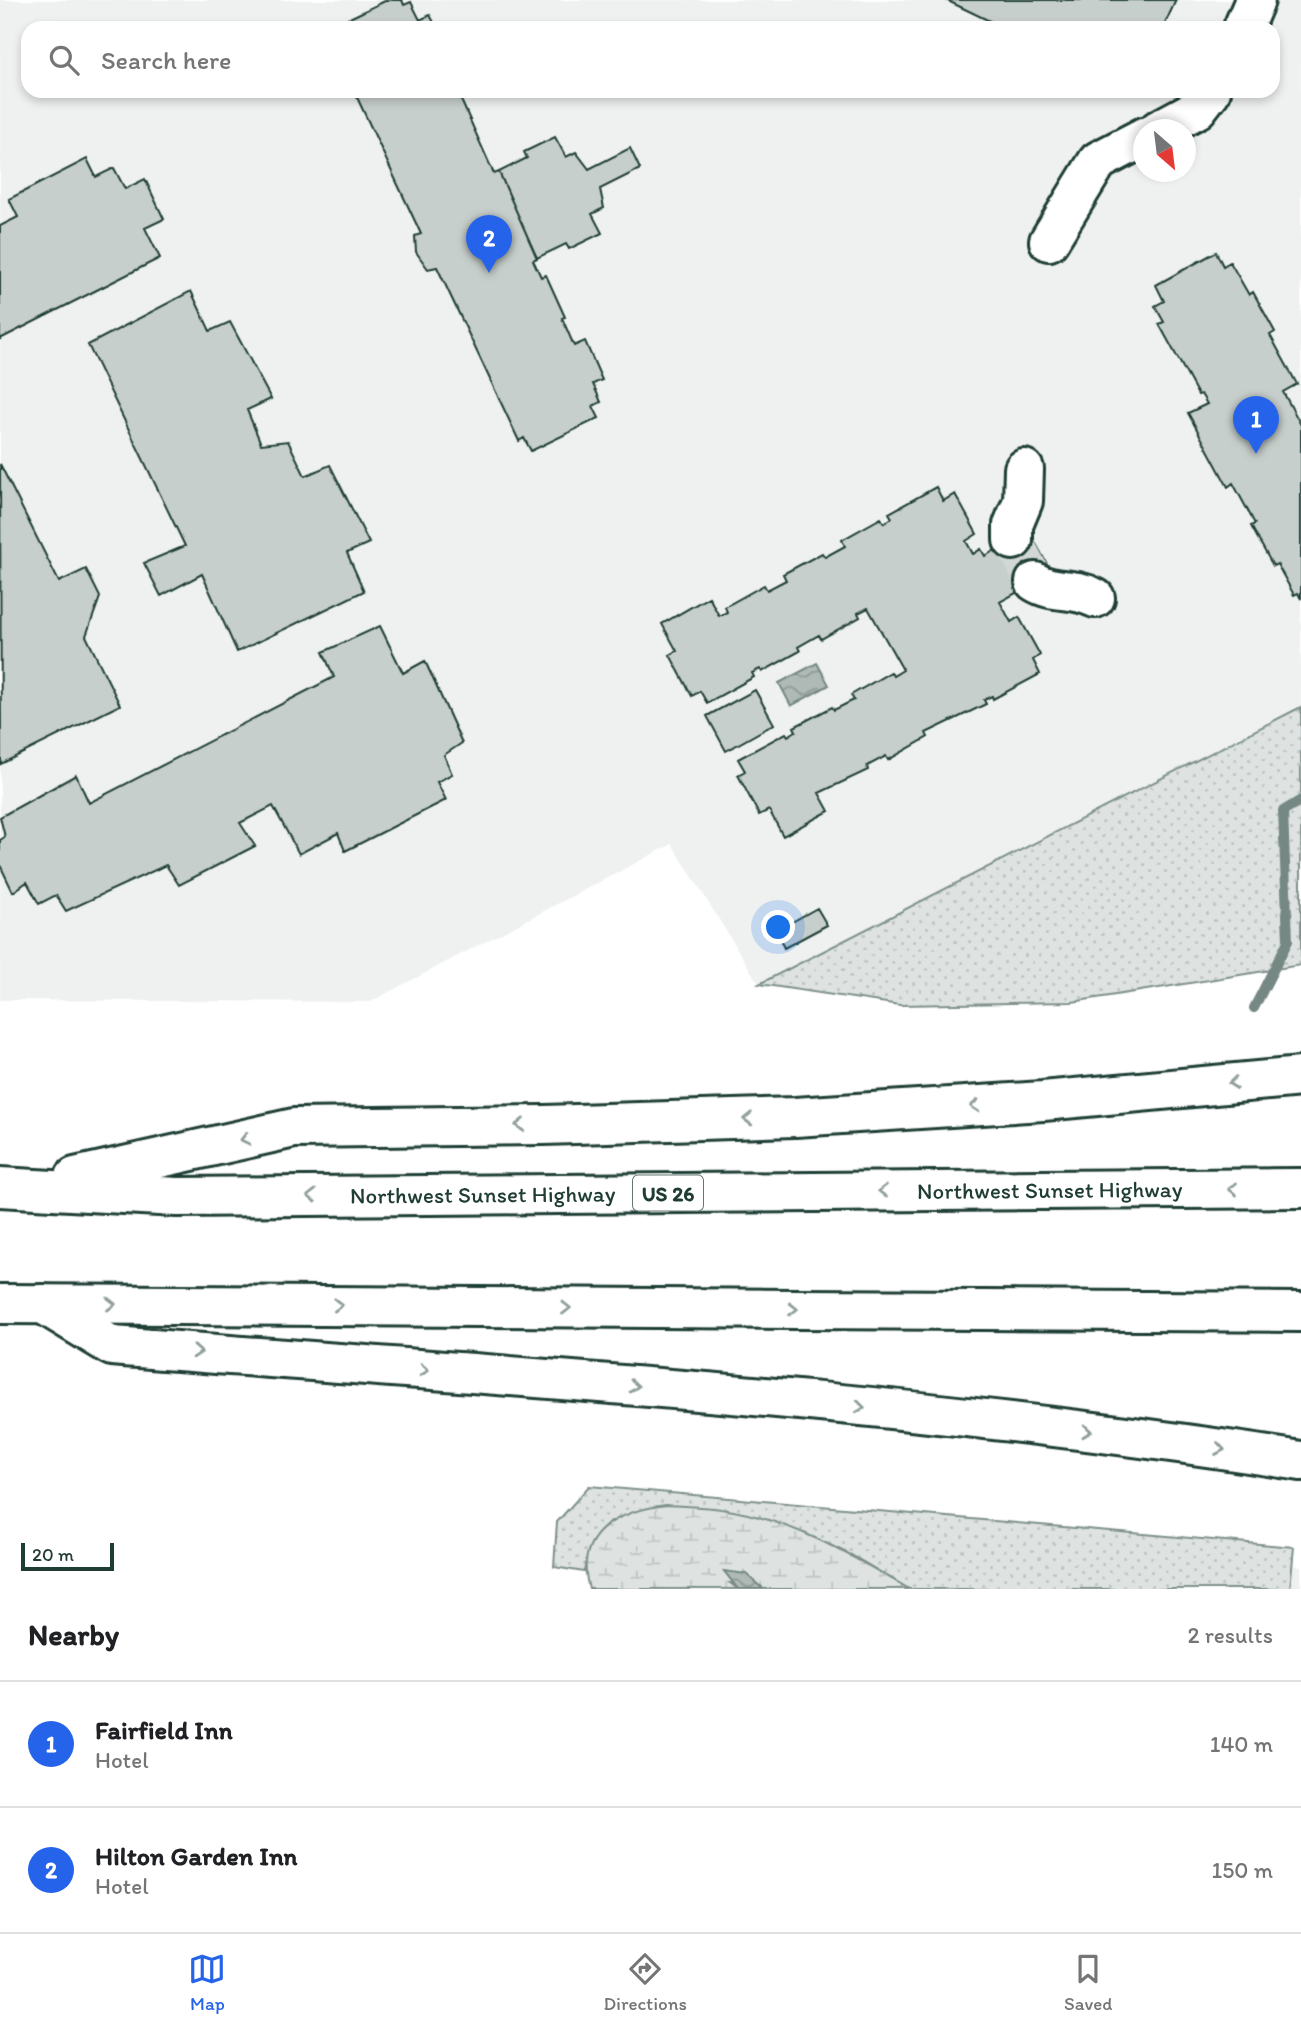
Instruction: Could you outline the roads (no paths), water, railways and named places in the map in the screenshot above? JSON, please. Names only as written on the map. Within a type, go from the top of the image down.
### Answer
[{"type":"main road","points":[[1246,21],[1255,0]]},
{"type":"main road","points":[[1178,119],[1197,109],[1206,98]]},
{"type":"main road","points":[[1049,241],[1098,160],[1133,142]]},
{"type":"main road","points":[[1013,540],[1013,525],[1023,500],[1024,469]]},
{"type":"main road","points":[[1035,582],[1044,588],[1077,589],[1095,598]]},
{"type":"main road","points":[[18,1186],[293,1128],[544,1125],[795,1117],[1043,1101],[1301,1077]]},
{"type":"main road","name":"Northwest Sunset Highway","points":[[18,1186],[177,1197],[1301,1188]]},
{"type":"main road","points":[[0,1304],[1301,1312]]},
{"type":"main road","points":[[43,1304],[112,1346],[722,1393],[1153,1438],[1301,1461]]},
{"type":"water","points":[[817,663],[829,685],[791,706],[779,683]]},
{"type":"water","points":[[724,1571],[746,1574],[763,1589],[738,1589]]},
{"type":"waterway","points":[[1254,1008],[1288,941],[1283,811],[1301,800]]},
{"type":"tunnel","points":[[1013,540],[1035,582]]},
{"type":"place","name":"Hilton Garden Inn","points":[[489,273]]},
{"type":"place","name":"Fairfield Inn","points":[[1256,454]]}]
